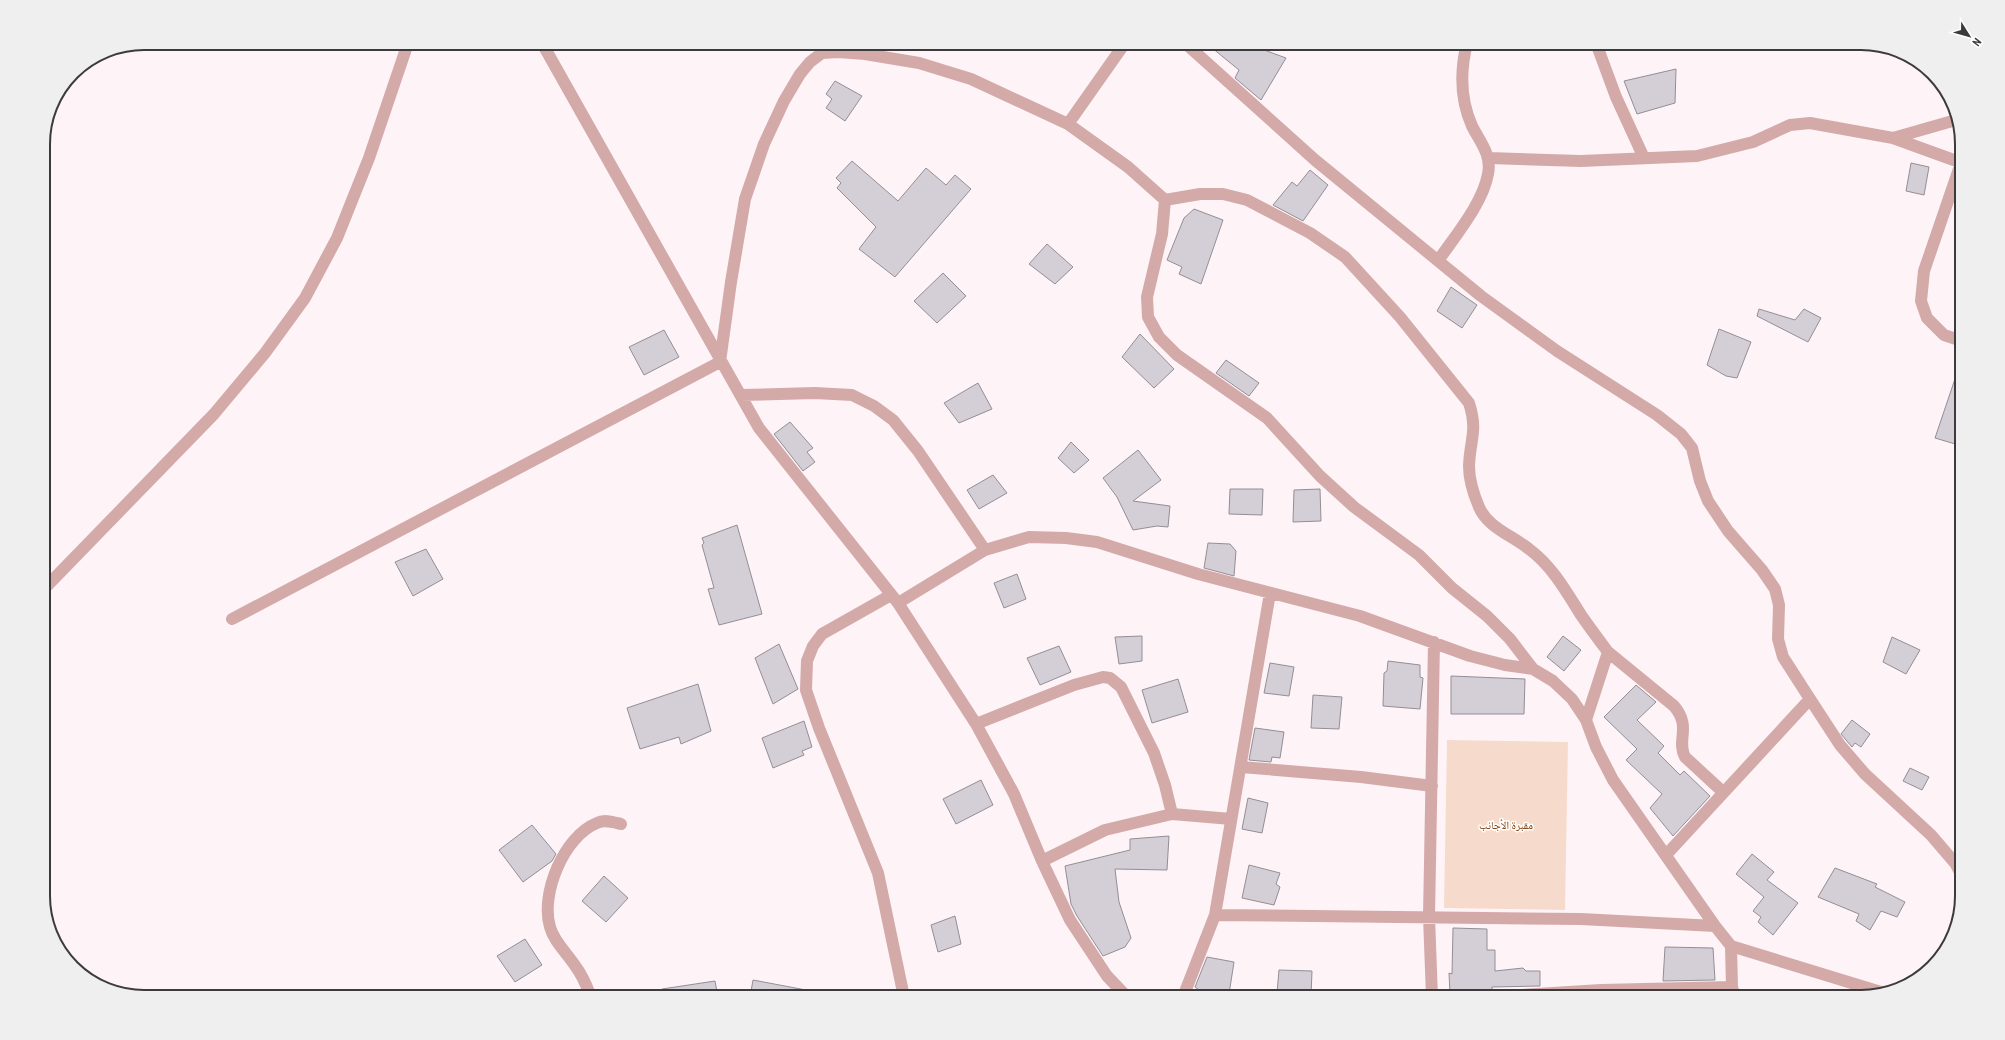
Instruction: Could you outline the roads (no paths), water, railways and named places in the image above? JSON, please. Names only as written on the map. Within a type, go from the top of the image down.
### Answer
[{"type":"street","points":[[50,583],[214,414],[265,353],[305,298],[337,238],[346,216],[369,158],[406,50]]},
{"type":"street","points":[[546,50],[720,362],[741,395],[759,428],[894,599],[976,724],[1014,794],[1042,861],[1070,920],[1107,976],[1120,990]]},
{"type":"street","points":[[1068,124],[1120,50]]},
{"type":"street","points":[[1193,50],[1315,160],[1481,296],[1557,351],[1658,415],[1681,434],[1692,448],[1700,481],[1708,501],[1728,531],[1762,570],[1775,589],[1779,605],[1778,639],[1783,657],[1845,751],[1865,774],[1931,835],[1955,864]]},
{"type":"street","points":[[1438,261],[1478,200],[1488,174],[1489,158],[1472,126],[1465,107],[1462,90],[1462,70],[1466,50]]},
{"type":"street","points":[[1599,50],[1616,97],[1644,158]]},
{"type":"street","points":[[720,362],[731,282],[745,199],[764,144],[784,101],[800,74],[810,62],[822,53],[838,52],[919,63],[971,78],[1068,124],[1128,167],[1165,200]]},
{"type":"street","points":[[1893,138],[1952,121]]},
{"type":"street","points":[[1489,158],[1581,160],[1697,156],[1728,150],[1752,142],[1790,125],[1810,123],[1893,138],[1955,160]]},
{"type":"street","points":[[1955,183],[1924,271],[1921,301],[1927,318],[1944,335],[1955,339]]},
{"type":"street","points":[[1165,200],[1200,194],[1223,194],[1247,200],[1310,233],[1345,258],[1400,317],[1469,403],[1473,416],[1474,431],[1469,466],[1471,487],[1480,509],[1494,526],[1530,549],[1546,564],[1566,588],[1582,616],[1608,652],[1680,712],[1683,722],[1682,747],[1685,757],[1723,792]]},
{"type":"street","points":[[1165,200],[1162,234],[1147,297],[1148,317],[1159,338],[1177,355],[1267,418],[1320,476],[1354,507],[1419,555],[1452,588],[1487,616],[1510,639],[1533,669],[1553,681],[1572,699],[1586,720],[1596,747],[1613,780],[1715,926],[1731,946],[1872,989]]},
{"type":"street","points":[[232,619],[720,362]]},
{"type":"street","points":[[741,395],[815,393],[852,395],[874,406],[893,420],[918,451],[985,550]]},
{"type":"street","points":[[903,990],[878,873],[819,728],[806,690],[807,661],[813,646],[822,634],[894,599],[985,550],[1029,537],[1066,538],[1097,542],[1198,574],[1360,616],[1470,656],[1506,665],[1533,669]]},
{"type":"street","points":[[1186,990],[1215,915],[1270,593]]},
{"type":"street","points":[[1432,990],[1429,918],[1434,642]]},
{"type":"street","points":[[1586,720],[1608,652]]},
{"type":"street","points":[[976,724],[1074,685],[1103,677],[1110,678],[1120,687],[1154,753],[1165,785],[1172,814]]},
{"type":"street","points":[[1666,855],[1810,699]]},
{"type":"street","points":[[1241,767],[1361,777],[1432,786]]},
{"type":"street","points":[[1042,861],[1105,830],[1172,814],[1231,819]]},
{"type":"street","points":[[588,990],[577,968],[557,941],[550,928],[547,903],[552,880],[566,852],[576,838],[598,822],[608,821],[620,824]]},
{"type":"street","points":[[1215,915],[1581,919],[1715,926]]},
{"type":"street","points":[[1731,946],[1733,990]]},
{"type":"park label","name":"مقبرة الأجانب","points":[[1506,825]]}]
